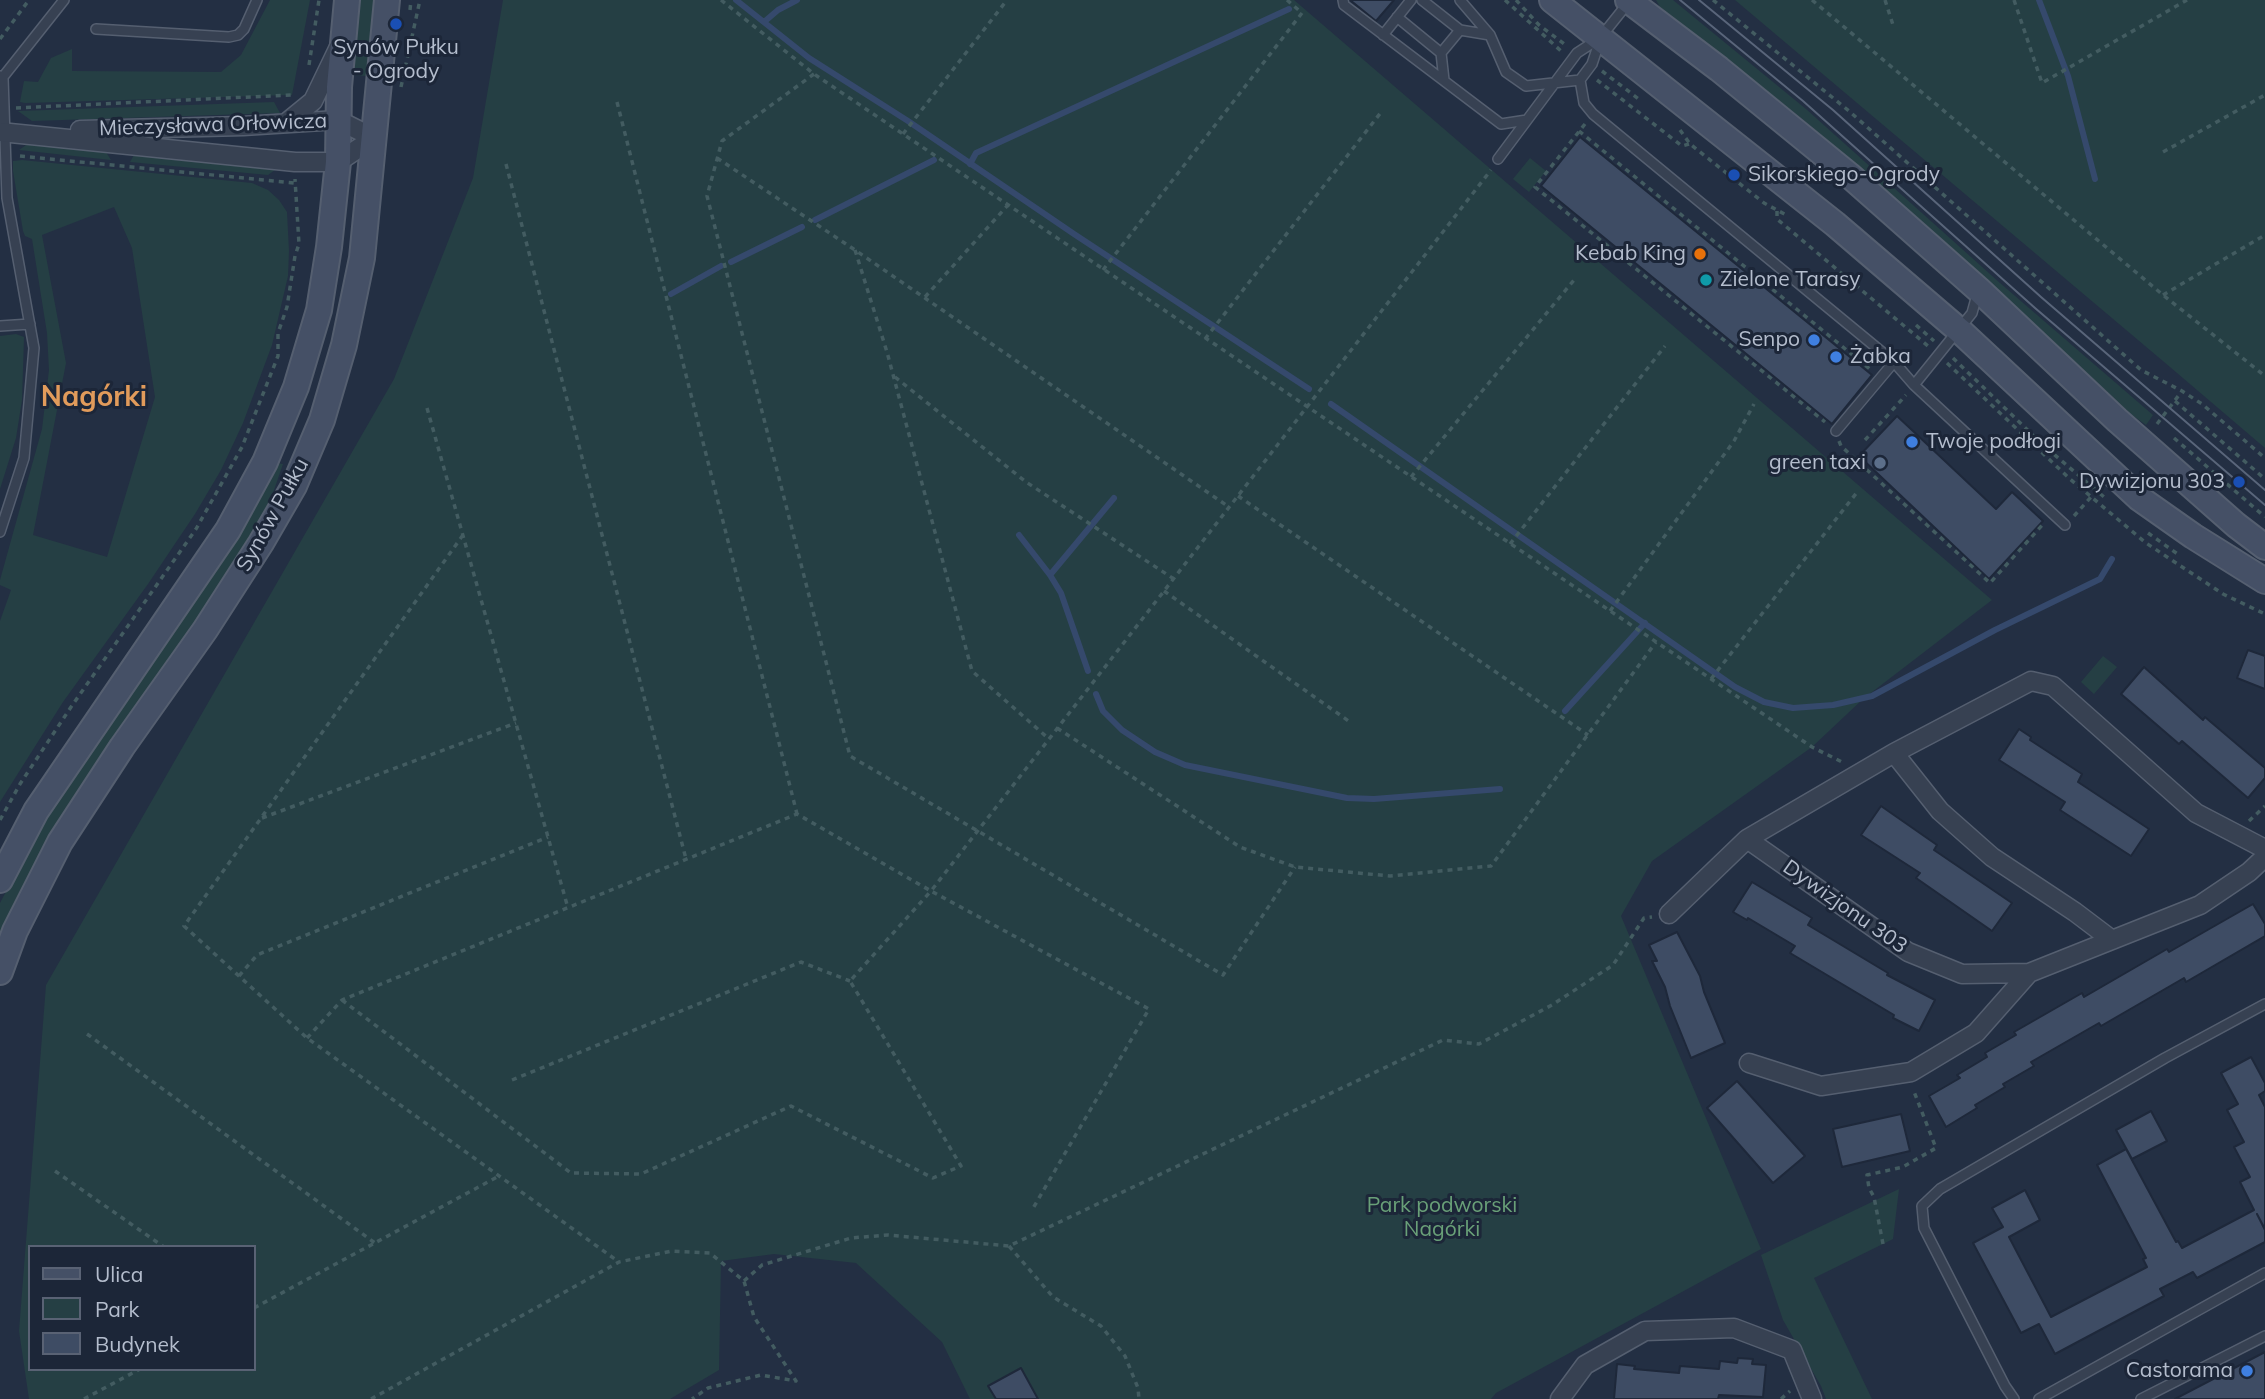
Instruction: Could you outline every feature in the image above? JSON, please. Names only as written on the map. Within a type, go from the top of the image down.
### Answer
[{"type":"main road","name":"Synów Pułku","points":[[0,880],[36,811],[228,530],[265,462],[296,387],[319,310],[329,247],[338,163],[342,41],[347,0]]},
{"type":"main road","name":"Synów Pułku","points":[[0,972],[15,931],[60,842],[261,543],[293,486],[321,420],[344,345],[362,258],[387,0]]},
{"type":"main road","points":[[1629,0],[1849,175],[1979,289],[2117,419],[2236,525],[2265,547]]},
{"type":"main road","points":[[1552,11],[1600,38],[1835,224],[1960,331],[2139,498],[2265,582]]},
{"type":"street","points":[[286,123],[313,101],[342,41]]},
{"type":"street","name":"Mieczysława Orłowicza","points":[[338,120],[374,138],[338,163],[284,161],[2,132],[243,127],[338,120]]},
{"type":"street","points":[[1669,914],[1747,839],[1894,753],[2031,681],[2053,685],[2196,813],[2265,849]]},
{"type":"street","points":[[1894,753],[1940,811],[1992,857],[2112,940]]},
{"type":"street","name":"Dywizjonu 303","points":[[1747,839],[1908,952],[1962,974],[2029,973],[2200,905],[2265,858]]},
{"type":"street","name":"Dywizjonu 303","points":[[1749,1063],[1821,1086],[1911,1072],[1976,1033],[2029,973]]},
{"type":"street","points":[[1560,1399],[1585,1365],[1645,1331],[1734,1328],[1792,1350],[1812,1399]]},
{"type":"lane","points":[[0,533],[24,458],[34,348],[7,198],[2,132],[2,77],[64,0]]},
{"type":"lane","points":[[96,29],[229,37],[238,35],[244,29],[257,0]]},
{"type":"lane","points":[[1343,0],[1343,5],[1501,124],[1527,120]]},
{"type":"lane","points":[[1383,35],[1411,0]]},
{"type":"lane","points":[[1422,0],[1460,30],[1490,35]]},
{"type":"lane","points":[[1460,0],[1490,35],[1506,72],[1526,86],[1580,80],[1592,64],[1600,38]]},
{"type":"lane","points":[[1498,159],[1577,53],[1600,38],[1629,0]]},
{"type":"lane","points":[[1397,17],[1441,53],[1444,80]]},
{"type":"lane","points":[[1441,53],[1460,30]]},
{"type":"lane","points":[[1580,80],[1584,103],[1593,114],[1894,362],[1914,385],[2065,525]]},
{"type":"lane","points":[[1914,385],[1960,331],[1972,313],[1979,289]]},
{"type":"lane","points":[[0,326],[30,324]]},
{"type":"lane","points":[[1836,431],[1894,362]]},
{"type":"lane","points":[[2014,1399],[1924,1227],[1922,1206],[1940,1189],[2165,1058],[2265,1004]]},
{"type":"lane","points":[[2039,1399],[2265,1273]]},
{"type":"lane","points":[[2141,1399],[2265,1336]]},
{"type":"path","points":[[0,39],[29,0]]},
{"type":"path","points":[[308,71],[319,0]]},
{"type":"path","points":[[395,90],[403,83],[419,0]]},
{"type":"path","points":[[721,0],[814,74],[902,134],[1510,544],[1612,609],[1642,633],[1712,677],[1812,747],[1861,772]]},
{"type":"path","points":[[902,134],[1007,0]]},
{"type":"path","points":[[1104,270],[1302,13],[1287,0]]},
{"type":"path","points":[[1505,0],[1560,51]]},
{"type":"path","points":[[1516,0],[1563,44]]},
{"type":"path","points":[[1713,0],[1849,111],[2141,370],[2202,404],[2265,458]]},
{"type":"path","points":[[1812,0],[2162,295],[2265,376]]},
{"type":"path","points":[[1885,0],[1893,25]]},
{"type":"path","points":[[2014,0],[2042,82],[2188,0]]},
{"type":"path","points":[[1541,35],[1552,11]]},
{"type":"path","points":[[814,74],[722,141],[707,196],[850,756],[1223,975],[1295,867]]},
{"type":"path","points":[[3,108],[292,95]]},
{"type":"path","points":[[2164,152],[2265,95]]},
{"type":"path","points":[[617,102],[797,814],[931,891],[1149,1009],[1032,1210]]},
{"type":"path","points":[[1205,339],[1382,111]]},
{"type":"path","points":[[1593,114],[1535,187],[1836,431],[1841,446],[1990,583],[2053,513]]},
{"type":"path","points":[[1578,131],[1881,378]]},
{"type":"path","points":[[5,156],[293,183]]},
{"type":"path","points":[[717,158],[925,297],[1229,507]]},
{"type":"path","points":[[850,981],[931,891],[1498,159]]},
{"type":"path","points":[[506,164],[686,859]]},
{"type":"path","points":[[0,820],[20,784],[78,697],[196,529],[242,447],[278,356],[278,333],[299,244],[293,183],[295,171]]},
{"type":"path","points":[[925,297],[1008,205]]},
{"type":"path","points":[[2162,295],[2265,235]]},
{"type":"path","points":[[855,250],[894,376],[972,671],[1049,739]]},
{"type":"path","points":[[1411,477],[1574,280]]},
{"type":"path","points":[[1510,544],[1665,346]]},
{"type":"path","points":[[894,376],[1026,482],[1174,579]]},
{"type":"path","points":[[1865,440],[1914,385]]},
{"type":"path","points":[[2182,391],[2156,423],[2265,517]]},
{"type":"path","points":[[2175,401],[2265,479]]},
{"type":"path","points":[[1612,609],[1734,441],[1754,404]]},
{"type":"path","points":[[427,408],[568,908]]},
{"type":"path","points":[[1712,677],[1858,491]]},
{"type":"path","points":[[1238,496],[1588,734]]},
{"type":"path","points":[[2081,509],[2091,497]]},
{"type":"path","points":[[463,535],[184,926],[307,1038],[619,1262]]},
{"type":"path","points":[[1164,591],[1350,722]]},
{"type":"path","points":[[1058,728],[1240,847],[1295,867],[1391,876],[1492,866],[1656,642]]},
{"type":"path","points":[[260,819],[516,723]]},
{"type":"path","points":[[307,1038],[342,1000],[797,814]]},
{"type":"path","points":[[239,976],[257,955],[548,837]]},
{"type":"path","points":[[744,1281],[762,1265],[851,1238],[888,1235],[1009,1246],[1443,1040],[1479,1044],[1552,1005],[1614,965],[1644,918],[1669,914]]},
{"type":"path","points":[[342,1000],[571,1173],[641,1174],[791,1106],[933,1178],[961,1166],[850,981],[801,962],[512,1080]]},
{"type":"path","points":[[87,1034],[375,1243]]},
{"type":"path","points":[[1883,1244],[1867,1175],[1903,1167],[1936,1148],[1915,1093]]},
{"type":"path","points":[[55,1171],[161,1245]]},
{"type":"path","points":[[256,1307],[499,1176]]},
{"type":"path","points":[[1009,1246],[1053,1297],[1101,1326],[1125,1356],[1138,1388],[1139,1399]]},
{"type":"path","points":[[371,1399],[619,1262],[673,1251],[710,1253],[744,1281],[754,1317],[796,1381],[761,1375],[708,1388],[692,1399]]},
{"type":"path","points":[[84,1399],[136,1371]]},
{"type":"green space","points":[[270,0],[310,0],[292,95],[20,102],[24,81],[38,82],[51,58],[72,49],[72,71],[221,72],[241,55]]},
{"type":"green space","points":[[347,0],[387,0],[379,77],[339,74]]},
{"type":"green space","name":"Park podworski Nagórki","points":[[503,0],[1294,0],[1992,600],[1863,699],[1812,747],[1652,861],[1621,916],[1761,1249],[1496,1393],[1491,1399],[970,1399],[942,1342],[856,1263],[774,1254],[721,1261],[719,1370],[670,1399],[29,1399],[19,1331],[46,985],[394,379],[473,178]]},
{"type":"green space","points":[[1656,0],[1673,0],[1806,109],[2000,283],[2153,415],[2146,425],[1893,196],[1801,118],[1660,7]]},
{"type":"green space","points":[[1735,0],[2265,0],[2265,448],[2170,367]]},
{"type":"green space","points":[[274,102],[280,113],[32,121],[18,111]]},
{"type":"green space","points":[[29,143],[104,149],[111,160],[19,150]]},
{"type":"green space","points":[[135,153],[275,170],[268,175],[130,162]]},
{"type":"green space","points":[[1530,158],[1546,171],[1529,192],[1513,179]]},
{"type":"green space","points":[[13,161],[252,183],[268,190],[287,212],[289,251],[288,276],[272,345],[243,423],[221,470],[148,584],[63,702],[0,802],[0,621],[11,590],[0,585],[0,580],[42,429],[49,370],[47,333],[32,239],[25,236],[23,231]],"holes":[[[114,207],[132,248],[155,397],[107,557],[33,535],[66,363],[42,235]]]},
{"type":"green space","points":[[16,334],[24,337],[22,400],[16,438],[0,489],[0,336]]},
{"type":"green space","points":[[275,463],[283,464],[257,526],[195,623],[112,740],[0,941],[0,903],[39,829]]},
{"type":"green space","points":[[2103,656],[2117,667],[2094,694],[2081,682]]},
{"type":"green space","points":[[1899,1189],[1893,1239],[1814,1278],[1872,1399],[1826,1399],[1783,1320],[1761,1255]]},
{"type":"building","points":[[1350,0],[1394,0],[1376,21]]},
{"type":"building","name":"Zielone Tarasy","points":[[1580,137],[1872,375],[1832,424],[1541,186]]},
{"type":"building","points":[[1897,416],[1996,509],[2012,492],[2043,521],[1989,579],[1859,456]]},
{"type":"building","points":[[2248,650],[2265,656],[2265,689],[2237,678]]},
{"type":"building","points":[[2144,667],[2203,720],[2205,717],[2265,768],[2265,778],[2248,798],[2182,741],[2179,744],[2121,694]]},
{"type":"building","points":[[2019,729],[2031,737],[2030,740],[2082,774],[2078,782],[2149,829],[2131,856],[2060,810],[2065,802],[1999,760]]},
{"type":"building","points":[[1881,806],[1937,845],[1934,850],[2012,903],[1992,931],[1916,878],[1920,873],[1861,835]]},
{"type":"building","points":[[1752,882],[1812,918],[1808,925],[1888,973],[1887,975],[1935,1000],[1919,1031],[1893,1018],[1894,1015],[1790,953],[1795,946],[1733,912]]},
{"type":"building","points":[[2253,904],[2265,924],[2265,936],[2186,982],[2184,978],[2101,1026],[2099,1023],[2031,1062],[2034,1066],[2003,1084],[2005,1087],[1946,1127],[1929,1096],[1960,1078],[1957,1075],[1987,1057],[1985,1053],[2016,1035],[2014,1032],[2082,993],[2084,997]]},
{"type":"building","points":[[1677,932],[1700,976],[1725,1043],[1691,1058],[1665,987],[1652,961],[1657,961],[1649,945]]},
{"type":"building","points":[[2251,1057],[2265,1083],[2265,1091],[2259,1095],[2265,1107],[2265,1229],[2257,1214],[2265,1230],[2265,1242],[2197,1278],[2193,1272],[2160,1289],[2164,1296],[2055,1354],[2039,1324],[2021,1333],[1973,1243],[2003,1227],[1992,1208],[2025,1190],[2040,1220],[2009,1237],[2051,1317],[2147,1267],[2143,1259],[2146,1258],[2097,1165],[2126,1149],[2176,1242],[2178,1241],[2182,1248],[2254,1210],[2240,1182],[2250,1177],[2234,1147],[2244,1142],[2227,1110],[2238,1104],[2221,1073]]},
{"type":"building","points":[[1737,1081],[1805,1156],[1773,1183],[1707,1108]]},
{"type":"building","points":[[2151,1111],[2167,1141],[2132,1159],[2116,1130]]},
{"type":"building","points":[[1901,1114],[1910,1151],[1842,1167],[1833,1129]]},
{"type":"building","name":"Castorama","points":[[2265,1352],[2265,1399],[2175,1399]]},
{"type":"building","points":[[1738,1358],[1753,1359],[1752,1364],[1766,1365],[1763,1397],[1719,1395],[1718,1399],[1614,1399],[1617,1364],[1635,1366],[1634,1369],[1679,1373],[1680,1366],[1719,1369],[1720,1361],[1737,1363]]},
{"type":"building","points":[[1021,1368],[1038,1399],[996,1399],[988,1386]]},
{"type":"waterway","points":[[736,0],[809,58],[908,121],[1309,389]]},
{"type":"waterway","points":[[764,22],[778,10],[797,0]]},
{"type":"waterway","points":[[2039,0],[2068,76],[2095,179]]},
{"type":"waterway","points":[[970,164],[976,153],[1289,9]]},
{"type":"waterway","points":[[815,220],[934,160]]},
{"type":"waterway","points":[[731,262],[802,227]]},
{"type":"waterway","points":[[671,294],[721,266]]},
{"type":"waterway","points":[[1331,404],[1735,687],[1764,702],[1793,708],[1833,705],[1872,696],[1995,630],[2100,579],[2112,559]]},
{"type":"waterway","points":[[1050,575],[1114,498]]},
{"type":"waterway","points":[[1019,535],[1061,593],[1088,671]]},
{"type":"waterway","points":[[1565,711],[1645,623]]},
{"type":"waterway","points":[[1096,694],[1103,711],[1122,730],[1155,752],[1185,765],[1347,798],[1374,799],[1500,789]]},
{"type":"tram line","points":[[1680,0],[1803,101],[2035,308],[2265,505]]},
{"type":"tram line","points":[[1699,0],[1833,110],[2041,297],[2265,490]]},
{"type":"place","name":"Synów Pułku - Ogrody","points":[[396,24]]},
{"type":"place","name":"Sikorskiego-Ogrody","points":[[1734,175]]},
{"type":"place","name":"Kebab King","points":[[1700,254]]},
{"type":"place","name":"Zielone Tarasy","points":[[1706,280]]},
{"type":"place","name":"Senpo","points":[[1814,340]]},
{"type":"place","name":"Żabka","points":[[1836,357]]},
{"type":"place","name":"Twoje podłogi","points":[[1912,442]]},
{"type":"place","name":"green taxi","points":[[1880,463]]},
{"type":"place","name":"Dywizjonu 303","points":[[2239,482]]},
{"type":"place","name":"Castorama","points":[[2247,1371]]},
{"type":"district","name":"Nagórki","points":[[94,398]]}]
